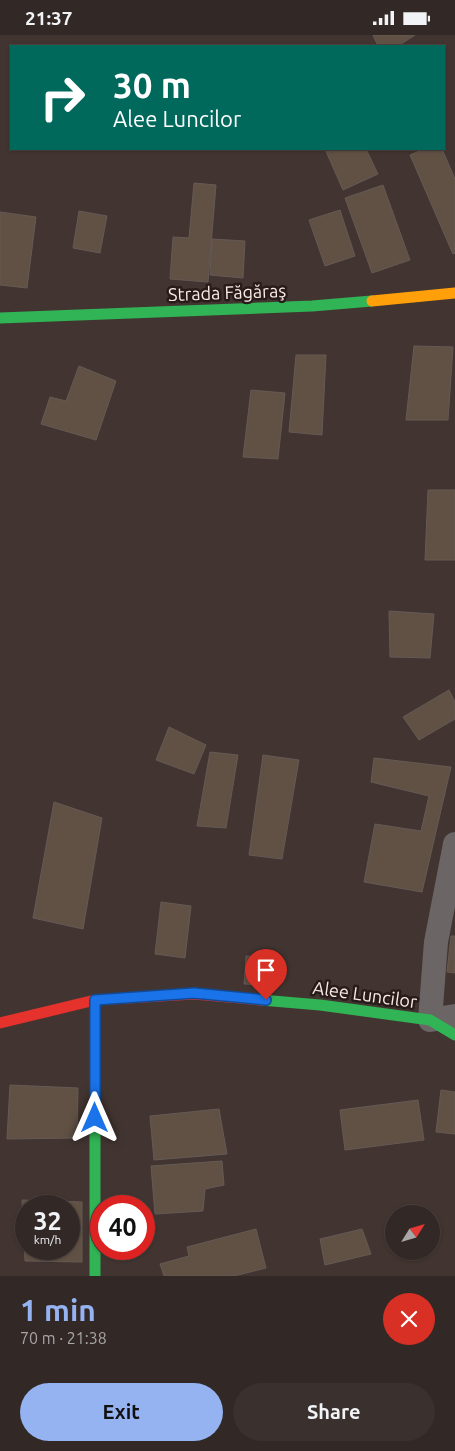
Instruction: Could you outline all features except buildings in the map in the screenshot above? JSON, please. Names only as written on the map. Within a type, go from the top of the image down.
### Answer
[{"type":"street","name":"Strada Făgăraş","points":[[0,318],[312,306],[455,293]]},
{"type":"street","points":[[455,844],[436,942],[430,1020],[455,1016]]},
{"type":"street","name":"Alee Luncilor","points":[[0,1023],[95,1000],[194,993],[320,1005],[430,1020],[455,1035]]},
{"type":"street","points":[[95,1000],[95,1276]]},
{"type":"traffic: fast","points":[[0,318],[312,306],[372,301]]},
{"type":"traffic: fast","points":[[95,1000],[95,1276]]},
{"type":"traffic: fast","points":[[261,1000],[320,1005],[430,1020],[455,1035]]},
{"type":"traffic: slow","points":[[372,301],[455,293]]},
{"type":"traffic: jam","points":[[0,1023],[95,1000],[194,994],[261,1000]]},
{"type":"route","points":[[95,1118],[95,1000],[194,993],[266,1000]]}]
